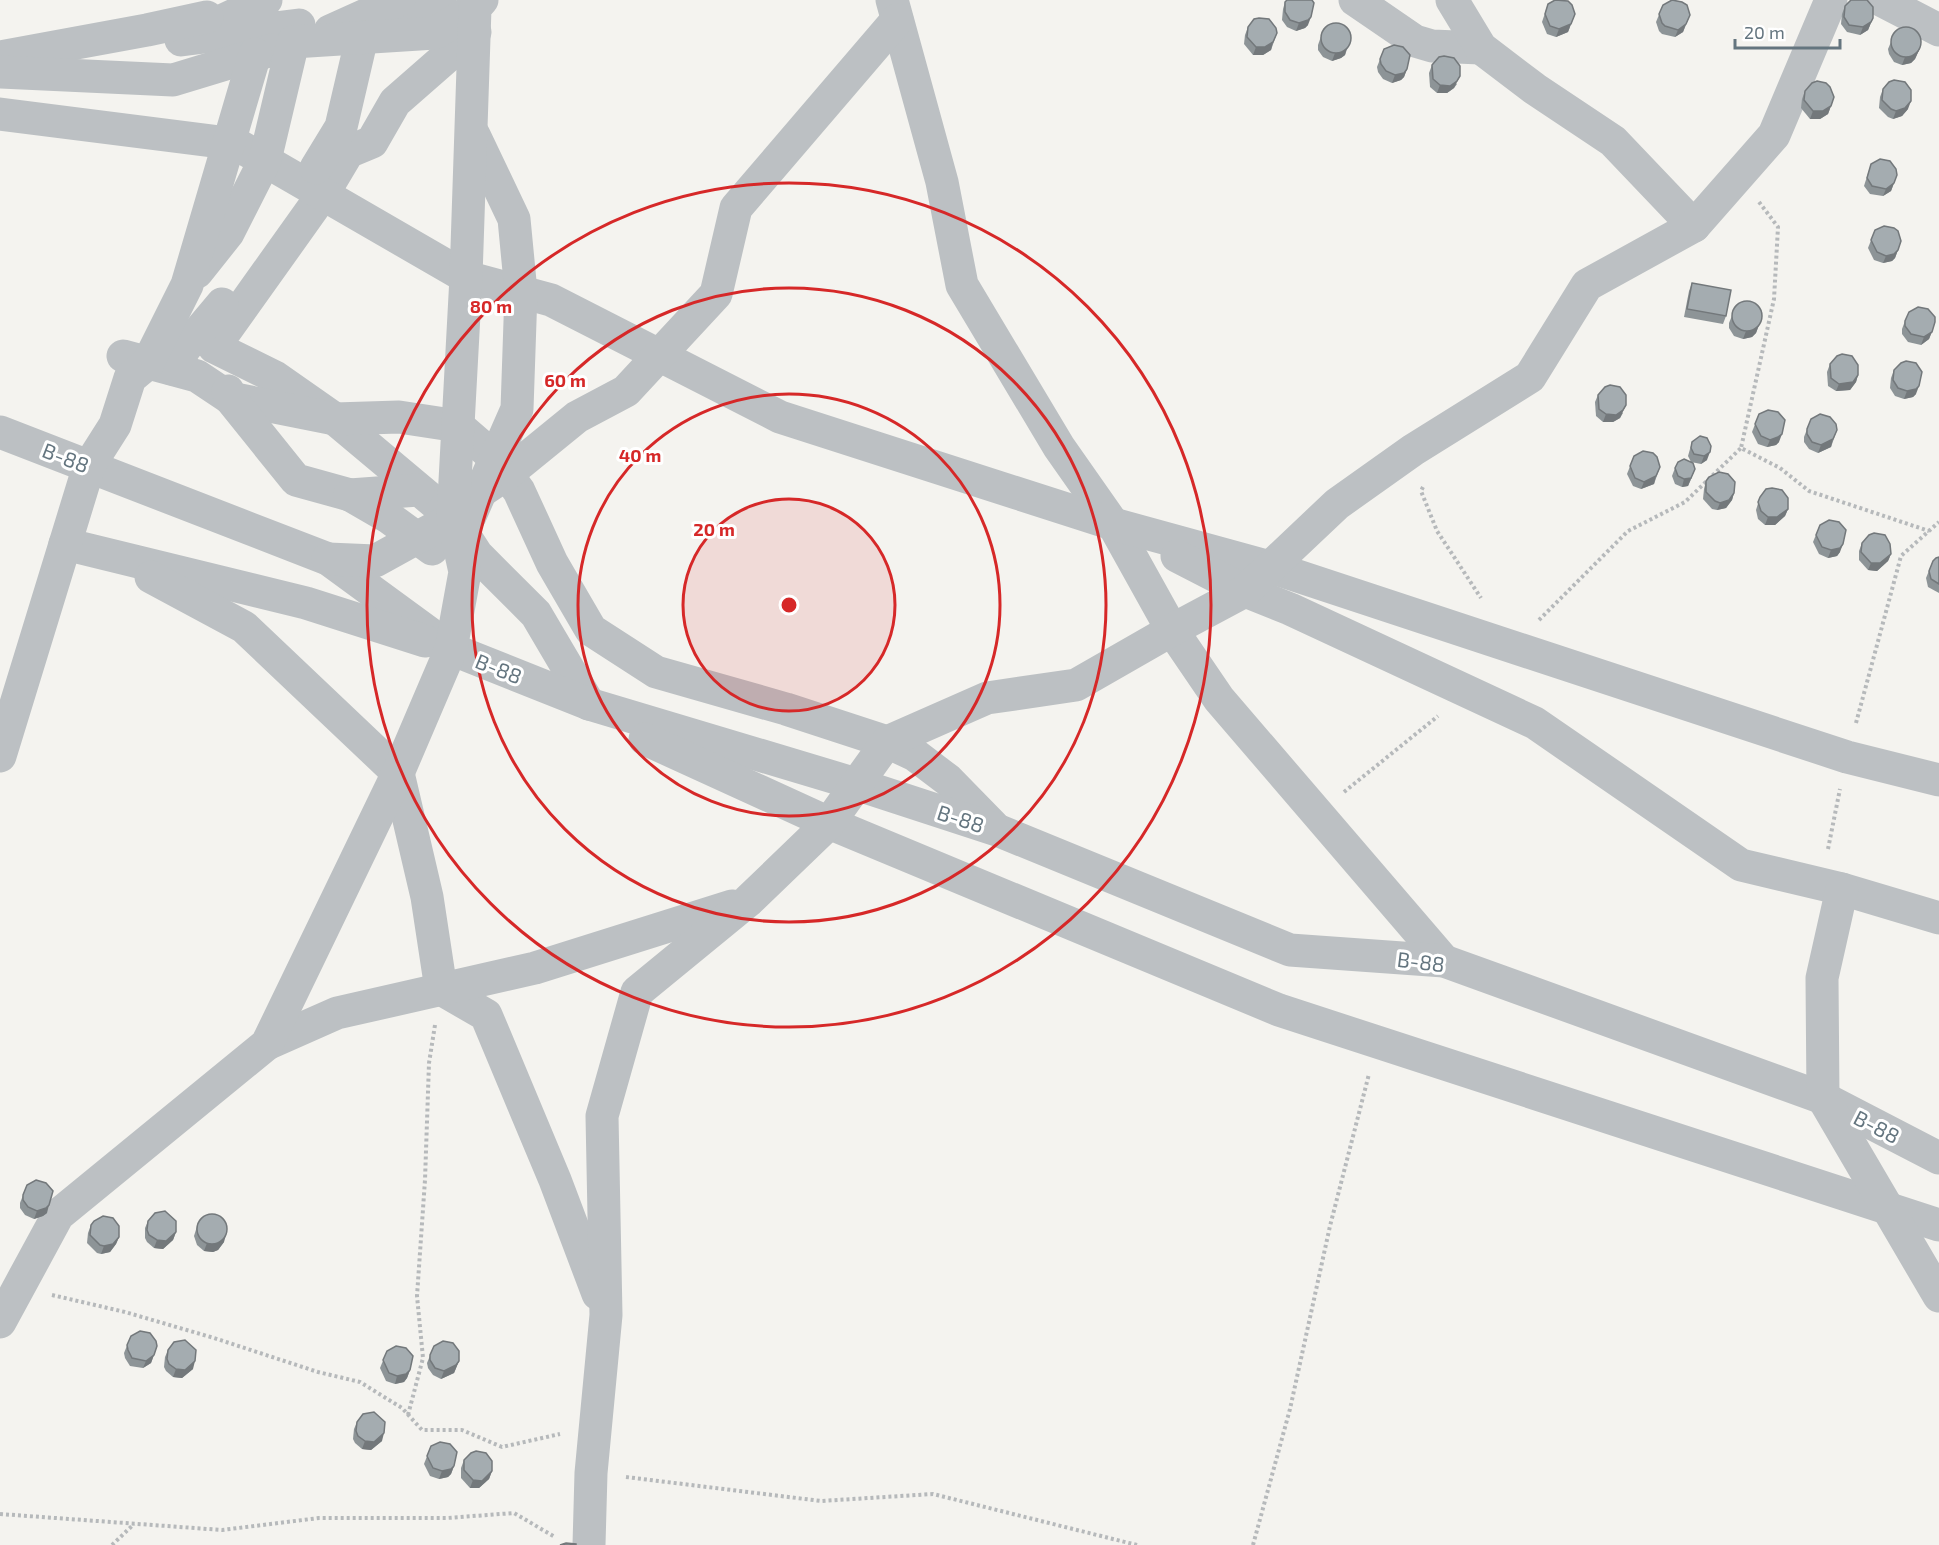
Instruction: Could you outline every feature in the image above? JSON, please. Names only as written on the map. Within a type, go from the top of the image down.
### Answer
[{"type":"street","points":[[315,189],[341,127],[362,27],[399,0]]},
{"type":"street","points":[[259,3],[181,40],[362,27],[440,0]]},
{"type":"street","points":[[1355,0],[1415,41],[1432,46],[1481,48]]},
{"type":"street","points":[[1452,0],[1481,48],[1534,89],[1613,141],[1694,226]]},
{"type":"street","points":[[575,1542],[591,1473],[606,1315],[602,1116],[637,992],[748,901],[829,823],[887,742],[987,698],[1076,685],[1245,591],[1337,504],[1413,450],[1530,377],[1587,285],[1694,226],[1774,135],[1832,0]]},
{"type":"street","points":[[1881,0],[1939,30]]},
{"type":"street","points":[[0,57],[147,30],[259,3]]},
{"type":"street","points":[[328,559],[375,561],[453,518],[470,516],[480,492],[501,466],[577,417],[626,392],[716,294],[736,208],[894,10]]},
{"type":"street","points":[[894,10],[942,182],[962,285],[1059,447],[1113,524],[1172,630],[1219,699],[1444,961]]},
{"type":"street","points":[[0,72],[173,80],[340,28],[362,27],[435,33],[477,13]]},
{"type":"street","points":[[267,1044],[398,773],[451,649],[465,572],[453,518],[477,13]]},
{"type":"street","points":[[0,756],[89,466],[115,425],[130,378],[168,353],[240,283],[315,189],[348,152],[372,142],[395,102],[477,13]]},
{"type":"street","points":[[187,285],[228,233],[265,160],[293,42]]},
{"type":"street","points":[[168,353],[255,54]]},
{"type":"street","points":[[0,114],[236,144],[466,277],[551,300],[780,417],[1113,524],[1270,567],[1847,757],[1939,780]]},
{"type":"street","points":[[472,131],[514,219],[521,292],[517,409],[501,466]]},
{"type":"street","points":[[168,353],[230,398],[335,419],[399,417],[458,426],[501,466],[519,491],[552,563],[591,630],[656,672],[786,709],[887,742],[915,755],[948,780],[997,830]]},
{"type":"street","points":[[168,353],[230,398],[296,480],[350,495],[388,517],[465,572]]},
{"type":"street","points":[[168,353],[275,377],[335,419],[453,518],[477,555],[536,614],[589,704]]},
{"type":"street","name":"B-88","points":[[0,432],[328,559],[451,649],[589,704],[856,784],[997,830],[1290,950],[1444,961],[1823,1098],[1939,1158]]},
{"type":"street","points":[[350,495],[418,490]]},
{"type":"street","points":[[1113,524],[1245,591],[1290,609],[1535,723],[1741,865],[1831,886],[1939,918]]},
{"type":"street","points":[[65,543],[306,603],[451,649],[829,823],[1279,1010],[1939,1225]]},
{"type":"street","points":[[109,555],[244,627],[398,773],[428,897],[441,989]]},
{"type":"street","points":[[1831,886],[1822,978],[1823,1098],[1939,1296]]},
{"type":"street","points":[[0,1322],[58,1215],[267,1044],[337,1013],[535,968],[748,901]]},
{"type":"street","points":[[441,989],[486,1015],[555,1180],[606,1315]]},
{"type":"path","points":[[1738,175],[1778,227],[1774,299],[1741,448],[1780,468],[1809,491],[1929,531]]},
{"type":"path","points":[[1425,481],[1421,491],[1437,531],[1512,647]]},
{"type":"path","points":[[1831,886],[1847,757],[1901,556],[1939,522]]},
{"type":"path","points":[[408,1415],[423,1358],[417,1296],[425,1180],[429,1063],[441,989]]},
{"type":"path","points":[[1253,1545],[1290,1409],[1330,1226],[1377,1042]]},
{"type":"path","points":[[19,1287],[125,1312],[318,1372],[360,1382],[402,1408],[422,1430],[462,1430],[502,1447],[596,1426]]},
{"type":"path","points":[[591,1473],[821,1501],[933,1494],[1137,1545]]},
{"type":"path","points":[[0,1514],[222,1530],[319,1518],[447,1518],[514,1513],[575,1542]]},
{"type":"path","points":[[112,1545],[135,1524]]},
{"type":"building","points":[[1287,0],[1312,0],[1314,3],[1311,17],[1299,23],[1290,20],[1285,12]]},
{"type":"building","points":[[1555,0],[1568,1],[1575,14],[1571,24],[1559,29],[1550,26],[1545,14],[1548,4]]},
{"type":"building","points":[[1672,0],[1687,5],[1690,15],[1686,24],[1678,30],[1665,26],[1659,14],[1663,5]]},
{"type":"building","points":[[1851,0],[1867,0],[1873,7],[1871,22],[1863,27],[1849,25],[1844,17],[1845,6]]},
{"type":"building","points":[[1254,19],[1269,19],[1276,28],[1277,33],[1273,42],[1265,47],[1256,47],[1247,37],[1248,27]]},
{"type":"building","points":[[1336,23],[1342,24],[1350,32],[1350,44],[1342,52],[1336,53],[1330,52],[1322,44],[1321,38],[1322,32],[1330,24]]},
{"type":"building","points":[[1906,27],[1912,28],[1920,36],[1920,48],[1912,56],[1906,57],[1900,56],[1892,48],[1891,42],[1892,36],[1900,28]]},
{"type":"building","points":[[1394,45],[1403,47],[1410,55],[1404,73],[1395,75],[1386,71],[1380,59],[1384,49]]},
{"type":"building","points":[[1439,57],[1454,58],[1460,66],[1460,76],[1450,86],[1440,85],[1433,79],[1432,65]]},
{"type":"building","points":[[1894,80],[1905,82],[1911,90],[1911,101],[1905,108],[1896,111],[1882,100],[1883,89]]},
{"type":"building","points":[[1817,81],[1826,83],[1834,97],[1831,106],[1823,111],[1813,111],[1804,100],[1805,91]]},
{"type":"building","points":[[1880,159],[1890,161],[1896,169],[1897,175],[1894,183],[1886,189],[1872,186],[1867,178],[1871,164]]},
{"type":"building","points":[[1884,226],[1898,231],[1901,241],[1894,254],[1886,256],[1877,252],[1871,240],[1875,230]]},
{"type":"building","points":[[1692,283],[1731,290],[1726,316],[1687,309]]},
{"type":"building","points":[[1747,301],[1753,302],[1761,310],[1761,322],[1753,330],[1747,331],[1741,330],[1733,322],[1732,316],[1733,310],[1741,302]]},
{"type":"building","points":[[1918,307],[1928,309],[1935,317],[1932,332],[1924,337],[1911,334],[1905,326],[1909,312]]},
{"type":"building","points":[[1842,354],[1852,356],[1858,365],[1858,375],[1853,382],[1839,384],[1831,378],[1830,364]]},
{"type":"building","points":[[1906,361],[1916,363],[1922,372],[1919,386],[1907,391],[1898,388],[1893,380],[1894,370]]},
{"type":"building","points":[[1610,385],[1620,387],[1626,395],[1626,405],[1616,415],[1606,414],[1599,409],[1598,395]]},
{"type":"building","points":[[1768,410],[1778,412],[1785,420],[1782,434],[1770,440],[1761,436],[1755,424],[1759,414]]},
{"type":"building","points":[[1820,414],[1830,417],[1836,424],[1837,430],[1833,439],[1821,445],[1812,442],[1807,434],[1811,419]]},
{"type":"building","points":[[1700,436],[1707,438],[1711,446],[1710,452],[1704,456],[1694,454],[1691,448],[1692,442]]},
{"type":"building","points":[[1643,451],[1653,453],[1660,467],[1656,476],[1644,482],[1635,478],[1630,466],[1634,456]]},
{"type":"building","points":[[1684,459],[1693,463],[1695,469],[1691,478],[1684,479],[1678,476],[1675,468],[1678,462]]},
{"type":"building","points":[[1719,472],[1728,474],[1735,482],[1734,493],[1729,500],[1720,503],[1706,492],[1706,481]]},
{"type":"building","points":[[1766,489],[1782,490],[1788,498],[1788,509],[1777,517],[1768,517],[1761,511],[1758,502]]},
{"type":"building","points":[[1829,520],[1839,522],[1846,530],[1840,548],[1831,550],[1822,547],[1816,535],[1820,525]]},
{"type":"building","points":[[1874,533],[1885,535],[1890,544],[1891,554],[1880,563],[1871,563],[1861,552],[1862,543]]},
{"type":"building","points":[[1939,557],[1939,584],[1931,579],[1929,571],[1933,561]]},
{"type":"building","points":[[36,1180],[46,1183],[53,1191],[49,1205],[37,1211],[28,1207],[23,1200],[27,1185]]},
{"type":"building","points":[[165,1211],[176,1221],[176,1232],[166,1241],[157,1240],[149,1235],[148,1221],[155,1213]]},
{"type":"building","points":[[212,1214],[218,1215],[226,1223],[226,1235],[218,1243],[212,1244],[206,1243],[198,1235],[197,1229],[198,1223],[206,1215]]},
{"type":"building","points":[[103,1216],[113,1218],[119,1226],[119,1237],[113,1244],[104,1246],[90,1235],[91,1225]]},
{"type":"building","points":[[140,1331],[150,1333],[157,1346],[154,1355],[146,1361],[132,1358],[127,1345],[131,1336]]},
{"type":"building","points":[[185,1340],[196,1350],[195,1361],[185,1370],[176,1369],[169,1364],[168,1350],[174,1342]]},
{"type":"building","points":[[443,1341],[453,1343],[459,1351],[459,1361],[456,1365],[444,1371],[435,1368],[430,1360],[434,1346]]},
{"type":"building","points":[[396,1346],[406,1348],[413,1356],[410,1370],[406,1374],[397,1376],[389,1373],[383,1360],[387,1351]]},
{"type":"building","points":[[374,1412],[385,1422],[384,1433],[374,1442],[365,1441],[358,1436],[357,1422],[363,1414]]},
{"type":"building","points":[[440,1442],[450,1444],[457,1452],[454,1466],[451,1469],[442,1471],[433,1468],[427,1456],[431,1446]]},
{"type":"building","points":[[476,1451],[486,1453],[492,1461],[492,1471],[482,1481],[473,1480],[464,1470],[464,1460]]}]
